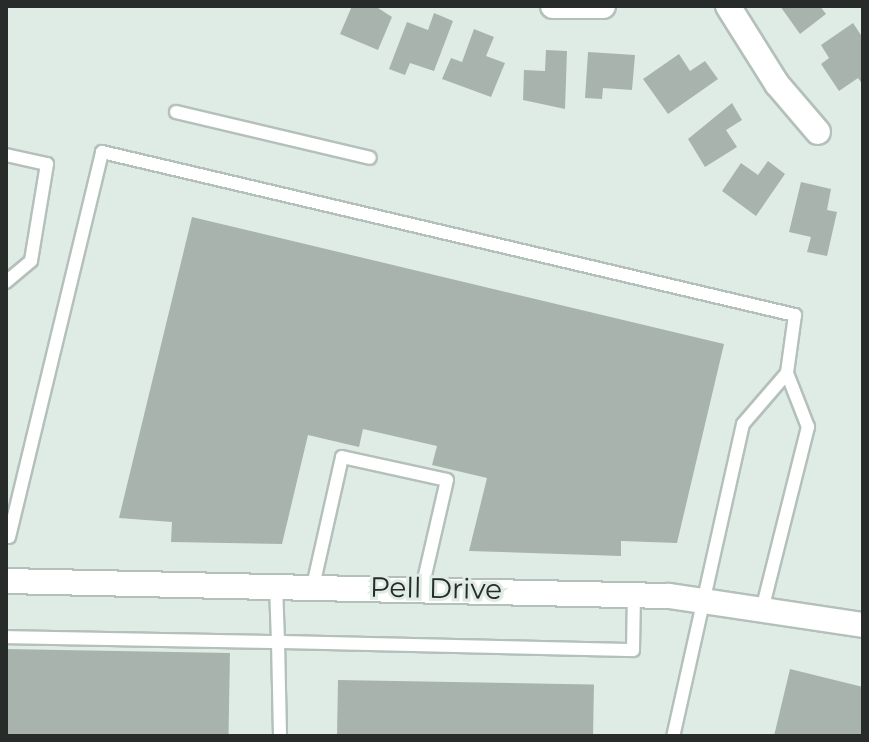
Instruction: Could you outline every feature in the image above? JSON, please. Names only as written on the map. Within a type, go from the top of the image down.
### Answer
[{"type":"street","points":[[553,6],[603,6]]},
{"type":"street","points":[[728,6],[777,84],[818,132]]},
{"type":"street","name":"Pell Drive","points":[[6,581],[634,594],[763,606],[863,624]]},
{"type":"lane","points":[[176,112],[370,158]]},
{"type":"lane","points":[[9,537],[102,152],[795,315],[787,373],[808,427],[763,606]]},
{"type":"lane","points":[[6,155],[47,164],[31,261],[6,282]]},
{"type":"lane","points":[[673,736],[743,424],[787,373]]},
{"type":"lane","points":[[313,586],[342,457],[447,480],[422,588]]},
{"type":"lane","points":[[276,585],[280,736]]},
{"type":"lane","points":[[6,637],[633,650],[634,594]]},
{"type":"building","points":[[352,6],[375,6],[392,17],[378,50],[340,34]]},
{"type":"building","points":[[780,6],[820,6],[826,14],[800,34]]},
{"type":"building","points":[[434,13],[453,21],[434,71],[410,63],[405,75],[389,69],[407,22],[428,30]]},
{"type":"building","points":[[853,23],[863,38],[863,85],[858,78],[839,91],[821,64],[829,58],[821,45]]},
{"type":"building","points":[[474,29],[494,37],[486,56],[505,63],[491,97],[442,79],[451,58],[462,62]]},
{"type":"building","points":[[546,50],[567,51],[565,109],[523,100],[524,70],[545,71]]},
{"type":"building","points":[[588,52],[635,55],[632,90],[603,88],[602,99],[585,98]]},
{"type":"building","points":[[679,54],[690,71],[705,61],[718,79],[668,114],[643,79]]},
{"type":"building","points":[[732,103],[742,120],[726,130],[737,147],[705,167],[688,139]]},
{"type":"building","points":[[768,161],[785,174],[756,216],[722,191],[741,163],[758,175]]},
{"type":"building","points":[[801,182],[831,189],[827,210],[837,212],[827,256],[807,252],[811,237],[789,232]]},
{"type":"building","points":[[192,217],[724,344],[677,543],[621,541],[621,556],[469,551],[487,478],[432,465],[437,446],[363,429],[359,447],[308,435],[282,544],[171,542],[172,522],[119,518]]},
{"type":"building","points":[[6,649],[230,653],[229,736],[6,736]]},
{"type":"building","points":[[790,669],[863,687],[863,736],[774,736]]},
{"type":"building","points":[[338,680],[594,684],[593,736],[337,736]]}]
